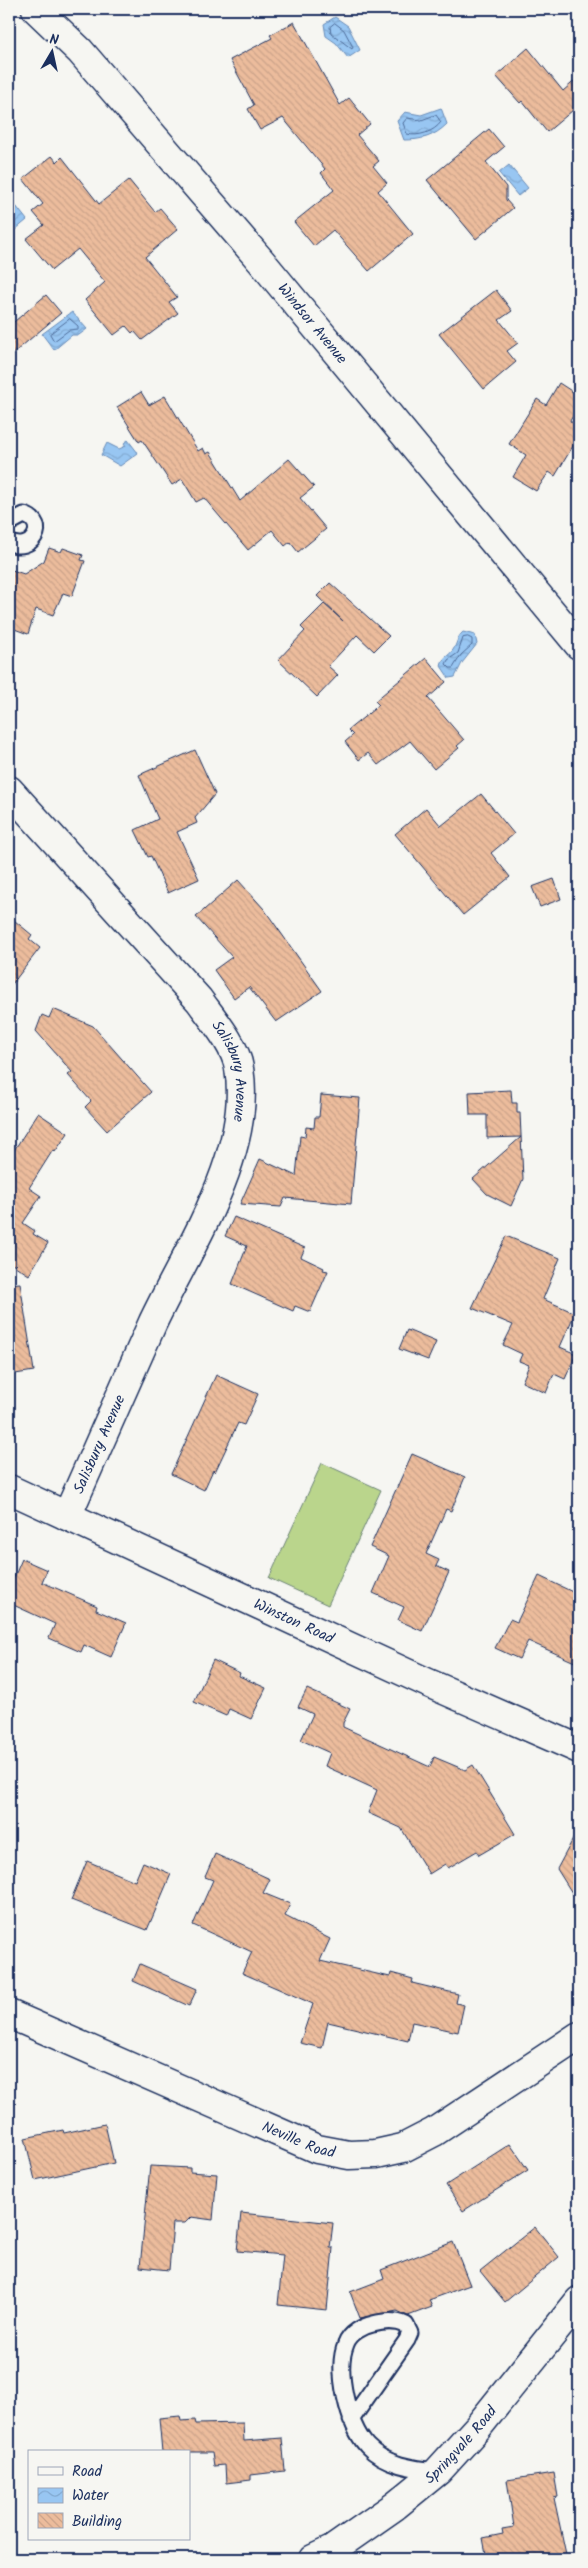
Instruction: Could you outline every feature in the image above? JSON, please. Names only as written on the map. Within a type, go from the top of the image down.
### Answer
[{"type":"street","name":"Windsor Avenue","points":[[36,9],[80,51],[261,261],[579,646]]},
{"type":"street","name":"Salisbury Avenue","points":[[9,790],[199,1000],[224,1035],[239,1066],[241,1104],[237,1136],[220,1184],[154,1322],[67,1516]]},
{"type":"street","name":"Winston Road","points":[[9,1489],[426,1682],[579,1749]]},
{"type":"street","name":"Neville Road","points":[[9,2014],[317,2149],[349,2155],[376,2154],[411,2144],[434,2132],[579,2036]]},
{"type":"street","name":"Springvale Road","points":[[313,2559],[332,2550],[438,2471],[478,2427],[579,2302]]},
{"type":"lane","points":[[9,523],[24,515],[30,517],[36,524],[37,534],[34,540],[27,544],[19,546],[9,542]]},
{"type":"lane","points":[[351,2420],[407,2340],[410,2333],[406,2325],[390,2320],[368,2325],[358,2330],[346,2344],[343,2361],[344,2384],[351,2420],[366,2446],[378,2454],[410,2468],[438,2471]]},
{"type":"green space","points":[[322,1463],[381,1490],[328,1605],[269,1578]]},
{"type":"water","points":[[335,17],[348,26],[360,50],[348,58],[336,43],[326,36],[324,24]]},
{"type":"water","points":[[441,108],[447,124],[427,137],[404,140],[397,121],[405,112],[421,115]]},
{"type":"water","points":[[509,165],[528,188],[518,196],[499,173]]},
{"type":"water","points":[[16,206],[27,220],[9,235],[9,211]]},
{"type":"water","points":[[72,312],[87,329],[79,335],[72,335],[54,350],[42,334]]},
{"type":"water","points":[[128,440],[138,453],[120,466],[101,455],[107,443],[119,449],[126,446],[124,443]]},
{"type":"water","points":[[463,632],[475,635],[477,644],[462,663],[455,677],[449,678],[441,666]]},
{"type":"building","points":[[294,22],[340,105],[349,98],[370,124],[357,135],[379,161],[373,166],[387,183],[378,191],[413,234],[369,271],[333,230],[314,246],[294,222],[334,190],[321,173],[325,169],[283,118],[260,130],[248,109],[254,105],[230,60],[272,38],[270,35]]},
{"type":"building","points":[[528,48],[563,91],[579,77],[579,105],[547,132],[522,101],[520,103],[496,76]]},
{"type":"building","points":[[489,129],[504,147],[486,162],[506,187],[506,200],[513,208],[476,239],[427,180]]},
{"type":"building","points":[[52,156],[57,162],[62,157],[99,204],[129,180],[155,212],[160,208],[178,229],[145,257],[177,297],[169,302],[178,313],[142,340],[134,331],[132,333],[126,326],[114,335],[85,300],[105,282],[78,249],[52,270],[26,239],[44,225],[33,212],[43,204],[23,179]]},
{"type":"building","points":[[496,290],[512,311],[499,320],[518,343],[507,351],[516,362],[484,389],[439,334]]},
{"type":"building","points":[[46,295],[61,313],[9,357],[9,326]]},
{"type":"building","points":[[559,383],[579,396],[579,405],[570,421],[579,427],[579,436],[555,476],[549,472],[536,491],[513,477],[526,455],[509,444],[537,399],[546,405]]},
{"type":"building","points":[[141,392],[149,405],[165,396],[198,451],[203,448],[206,454],[210,452],[240,501],[289,459],[314,487],[300,498],[326,529],[298,552],[290,542],[285,546],[272,530],[248,550],[204,498],[196,502],[182,479],[172,485],[142,440],[139,442],[117,407]]},
{"type":"building","points":[[49,548],[61,552],[63,548],[83,555],[81,560],[85,561],[72,596],[63,593],[53,615],[36,609],[28,634],[9,627],[9,569],[24,574],[44,561]]},
{"type":"building","points":[[330,583],[389,636],[374,651],[357,635],[328,666],[338,675],[317,697],[278,660],[305,631],[301,627],[324,604],[343,621],[317,596]]},
{"type":"building","points":[[426,658],[446,682],[428,698],[464,740],[457,746],[459,748],[434,769],[410,741],[378,765],[368,753],[359,760],[345,742],[353,735],[348,730],[379,705],[375,701]]},
{"type":"building","points":[[195,750],[215,794],[195,818],[197,823],[177,832],[199,879],[168,893],[151,856],[148,857],[135,830],[158,819],[139,775]]},
{"type":"building","points":[[481,794],[514,834],[491,853],[510,877],[463,915],[395,834],[426,808],[441,826]]},
{"type":"building","points":[[554,879],[561,899],[540,907],[532,887]]},
{"type":"building","points":[[238,880],[264,909],[322,991],[276,1022],[249,987],[234,998],[214,970],[232,957],[196,917]]},
{"type":"building","points":[[9,916],[32,935],[29,939],[40,948],[9,988]]},
{"type":"building","points":[[53,1009],[93,1026],[151,1092],[107,1131],[85,1107],[91,1101],[68,1075],[72,1072],[36,1031],[42,1015],[49,1018]]},
{"type":"building","points":[[511,1090],[512,1103],[517,1103],[517,1113],[520,1113],[523,1179],[511,1206],[487,1194],[473,1179],[521,1137],[487,1138],[487,1115],[470,1115],[469,1092]]},
{"type":"building","points":[[321,1095],[360,1098],[351,1204],[285,1198],[281,1207],[240,1204],[260,1159],[296,1176],[300,1136],[305,1137],[306,1127],[314,1128],[315,1117],[319,1117]]},
{"type":"building","points":[[38,1113],[68,1133],[55,1152],[53,1150],[29,1188],[41,1196],[23,1223],[35,1231],[33,1234],[48,1243],[29,1275],[9,1262],[9,1158]]},
{"type":"building","points":[[234,1217],[305,1248],[301,1257],[328,1271],[310,1312],[295,1306],[293,1311],[232,1284],[247,1246],[225,1236]]},
{"type":"building","points":[[506,1236],[560,1258],[543,1299],[575,1313],[560,1347],[576,1354],[565,1379],[554,1374],[546,1393],[522,1382],[529,1365],[519,1361],[522,1354],[503,1345],[513,1325],[472,1308]]},
{"type":"building","points":[[20,1283],[34,1371],[9,1375],[9,1284]]},
{"type":"building","points":[[407,1330],[436,1342],[428,1360],[399,1349]]},
{"type":"building","points":[[216,1375],[258,1394],[244,1425],[238,1423],[215,1472],[213,1470],[204,1490],[171,1474]]},
{"type":"building","points":[[412,1454],[465,1477],[451,1511],[446,1509],[426,1554],[439,1560],[436,1566],[449,1572],[422,1631],[398,1620],[404,1607],[373,1593],[389,1556],[370,1547]]},
{"type":"building","points":[[22,1559],[47,1570],[42,1582],[97,1606],[96,1610],[126,1623],[111,1657],[84,1645],[81,1652],[49,1638],[55,1624],[9,1603],[9,1589]]},
{"type":"building","points":[[539,1576],[579,1595],[579,1664],[528,1641],[519,1659],[495,1648],[510,1619],[517,1622]]},
{"type":"building","points":[[213,1660],[240,1673],[239,1676],[266,1688],[251,1719],[229,1709],[226,1716],[194,1702]]},
{"type":"building","points":[[307,1689],[350,1709],[343,1727],[430,1767],[434,1757],[465,1770],[473,1765],[515,1834],[479,1855],[477,1851],[448,1868],[445,1864],[429,1874],[401,1828],[368,1813],[377,1790],[325,1766],[330,1753],[301,1740],[313,1714],[298,1707]]},
{"type":"building","points":[[579,1828],[579,1904],[557,1869]]},
{"type":"building","points":[[215,1854],[270,1879],[263,1893],[290,1904],[285,1916],[330,1939],[320,1961],[390,1977],[391,1973],[413,1979],[412,1983],[458,1994],[456,2003],[464,2005],[458,2032],[412,2022],[408,2041],[328,2022],[322,2048],[300,2043],[313,2004],[242,1973],[252,1952],[193,1925],[213,1880],[205,1877]]},
{"type":"building","points":[[87,1861],[135,1881],[143,1862],[171,1874],[147,1930],[71,1900]]},
{"type":"building","points":[[140,1964],[197,1989],[189,2006],[133,1981]]},
{"type":"building","points":[[105,2124],[114,2163],[35,2180],[25,2138],[63,2130],[64,2133]]},
{"type":"building","points":[[510,2144],[528,2170],[463,2211],[446,2185]]},
{"type":"building","points":[[150,2166],[190,2168],[190,2172],[217,2174],[213,2220],[191,2217],[185,2223],[173,2223],[169,2270],[140,2267]]},
{"type":"building","points":[[241,2213],[333,2223],[330,2248],[333,2248],[327,2310],[278,2305],[283,2255],[237,2251]]},
{"type":"building","points":[[535,2227],[559,2257],[505,2302],[480,2271]]},
{"type":"building","points":[[453,2242],[470,2285],[429,2300],[432,2307],[408,2316],[397,2311],[360,2318],[350,2292],[384,2279],[381,2270]]},
{"type":"building","points":[[180,2416],[181,2421],[195,2420],[196,2424],[243,2423],[244,2441],[282,2438],[285,2471],[251,2475],[251,2480],[226,2483],[225,2465],[214,2466],[212,2452],[162,2450],[159,2418]]},
{"type":"building","points":[[554,2473],[558,2497],[554,2498],[567,2559],[487,2559],[483,2538],[503,2534],[502,2529],[514,2527],[507,2480]]}]
